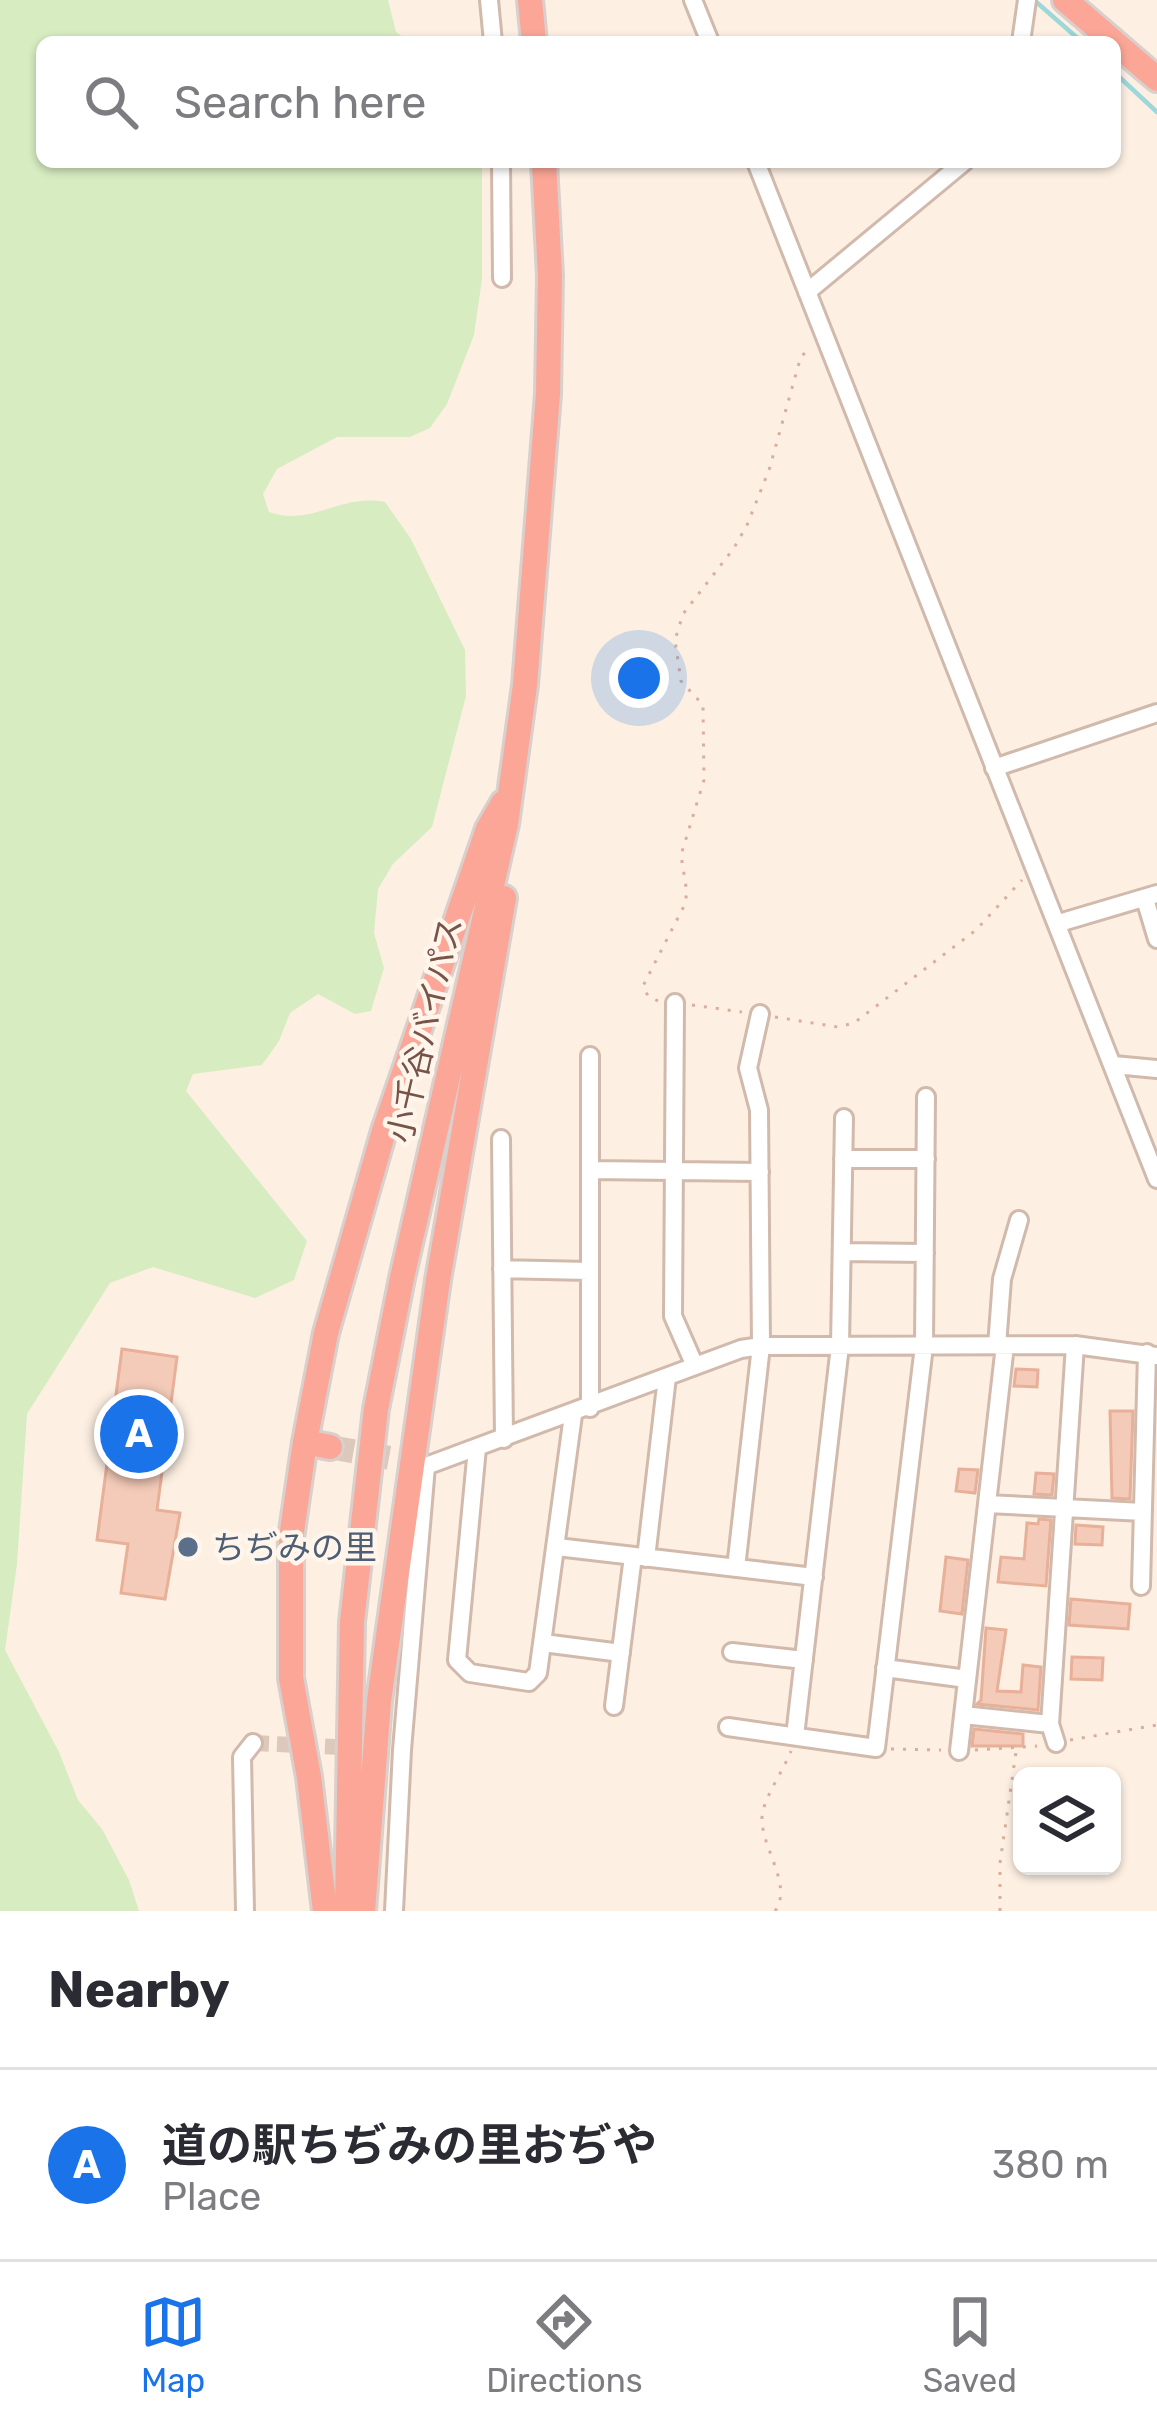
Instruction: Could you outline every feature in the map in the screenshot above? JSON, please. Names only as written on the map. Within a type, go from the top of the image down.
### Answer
[{"type":"highway","points":[[530,0],[533,36]]},
{"type":"highway","points":[[1065,0],[1108,36]]},
{"type":"highway","points":[[1121,47],[1157,79]]},
{"type":"highway","name":"小千谷バイパス","points":[[347,1911],[352,1622],[376,1409],[401,1278],[506,824],[525,685],[548,394],[550,276],[544,168]]},
{"type":"highway","points":[[325,1911],[291,1678],[291,1538],[317,1445],[326,1333],[384,1131],[488,829],[512,788]]},
{"type":"highway","points":[[363,1911],[379,1701],[410,1462],[460,1150],[499,946],[506,824]]},
{"type":"street","points":[[489,0],[492,36]]},
{"type":"street","points":[[694,0],[708,36]]},
{"type":"street","points":[[1022,36],[1027,2]]},
{"type":"street","points":[[501,168],[502,278]]},
{"type":"street","points":[[759,168],[1157,1179]]},
{"type":"street","points":[[807,292],[957,168]]},
{"type":"street","points":[[994,768],[1157,713]]},
{"type":"street","points":[[1059,923],[1151,897],[1157,939]]},
{"type":"street","points":[[675,1003],[673,1316],[695,1366]]},
{"type":"street","points":[[736,1568],[761,1346],[759,1110],[748,1068],[760,1015]]},
{"type":"street","points":[[477,1448],[457,1660],[470,1673],[529,1682],[538,1673],[581,1411],[590,1270],[590,1055]]},
{"type":"street","points":[[1114,1065],[1157,1070]]},
{"type":"street","points":[[728,1727],[875,1748],[924,1346],[926,1097]]},
{"type":"street","points":[[795,1736],[840,1346],[844,1118]]},
{"type":"street","points":[[501,1139],[503,1439]]},
{"type":"street","points":[[843,1159],[926,1159]]},
{"type":"street","points":[[590,1170],[760,1172]]},
{"type":"street","points":[[959,1750],[987,1504],[1002,1279],[1019,1220]]},
{"type":"street","points":[[842,1252],[925,1253]]},
{"type":"street","points":[[502,1268],[590,1270]]},
{"type":"street","points":[[394,1911],[410,1462],[477,1448],[761,1346],[1075,1346],[1152,1355],[1141,1586]]},
{"type":"street","points":[[1056,1742],[1050,1724],[1075,1346]]},
{"type":"street","points":[[614,1706],[667,1377]]},
{"type":"street","points":[[987,1504],[1143,1512]]},
{"type":"street","points":[[557,1547],[814,1576]]},
{"type":"street","points":[[543,1642],[621,1653]]},
{"type":"street","points":[[732,1652],[804,1660]]},
{"type":"street","points":[[885,1668],[967,1679]]},
{"type":"street","points":[[963,1715],[1050,1724]]},
{"type":"street","points":[[245,1911],[242,1757],[253,1743]]},
{"type":"path","points":[[828,346],[801,356],[775,451],[747,525],[683,614],[675,640],[681,681],[703,705],[704,780],[681,855],[687,893],[684,906],[643,986],[656,1001],[838,1027],[854,1023],[976,930],[1036,865]]},
{"type":"path","points":[[875,1748],[1017,1750],[1157,1725]]},
{"type":"path","points":[[775,1911],[782,1896],[762,1821],[765,1803],[795,1736]]},
{"type":"path","points":[[1000,1911],[1005,1819],[1017,1750]]},
{"type":"green space","points":[[0,0],[388,0],[396,32],[402,36],[36,36],[36,168],[482,168],[482,279],[474,335],[447,404],[430,428],[410,437],[337,437],[277,469],[263,494],[269,512],[284,516],[354,502],[385,502],[411,539],[465,650],[466,696],[432,827],[393,864],[378,889],[374,933],[384,968],[371,1011],[355,1014],[318,994],[290,1013],[262,1065],[193,1074],[186,1091],[307,1241],[294,1280],[255,1298],[153,1267],[110,1283],[27,1414],[17,1564],[5,1650],[59,1752],[78,1800],[102,1829],[129,1880],[139,1911],[0,1911]]},
{"type":"building","points":[[122,1349],[177,1357],[157,1510],[180,1513],[165,1599],[121,1593],[128,1544],[97,1540]]},
{"type":"building","points":[[1016,1369],[1038,1370],[1037,1387],[1014,1386]]},
{"type":"building","points":[[1110,1411],[1133,1411],[1130,1499],[1112,1498]]},
{"type":"building","points":[[959,1469],[978,1470],[975,1493],[956,1491]]},
{"type":"building","points":[[1036,1473],[1054,1474],[1052,1495],[1034,1494]]},
{"type":"building","points":[[1039,1519],[1051,1520],[1046,1586],[998,1582],[1001,1557],[1024,1559],[1027,1523],[1038,1524]]},
{"type":"building","points":[[1076,1525],[1103,1527],[1102,1545],[1075,1544]]},
{"type":"building","points":[[946,1557],[968,1560],[962,1614],[940,1611]]},
{"type":"building","points":[[1071,1599],[1130,1604],[1128,1629],[1069,1625]]},
{"type":"building","points":[[986,1628],[1006,1630],[997,1691],[1021,1692],[1023,1665],[1041,1667],[1038,1710],[977,1704]]},
{"type":"building","points":[[1072,1657],[1103,1658],[1102,1680],[1071,1679]]},
{"type":"building","points":[[974,1729],[1023,1734],[1023,1746],[972,1746]]},
{"type":"waterway","points":[[1034,0],[1075,36]]},
{"type":"waterway","points":[[1121,79],[1157,112]]},
{"type":"tunnel","points":[[330,1447],[390,1458]]},
{"type":"tunnel","points":[[253,1743],[402,1750]]},
{"type":"place","name":"道の駅ちぢみの里おぢや","points":[[139,1434]]},
{"type":"place","name":"ちぢみの里","points":[[188,1547]]}]
